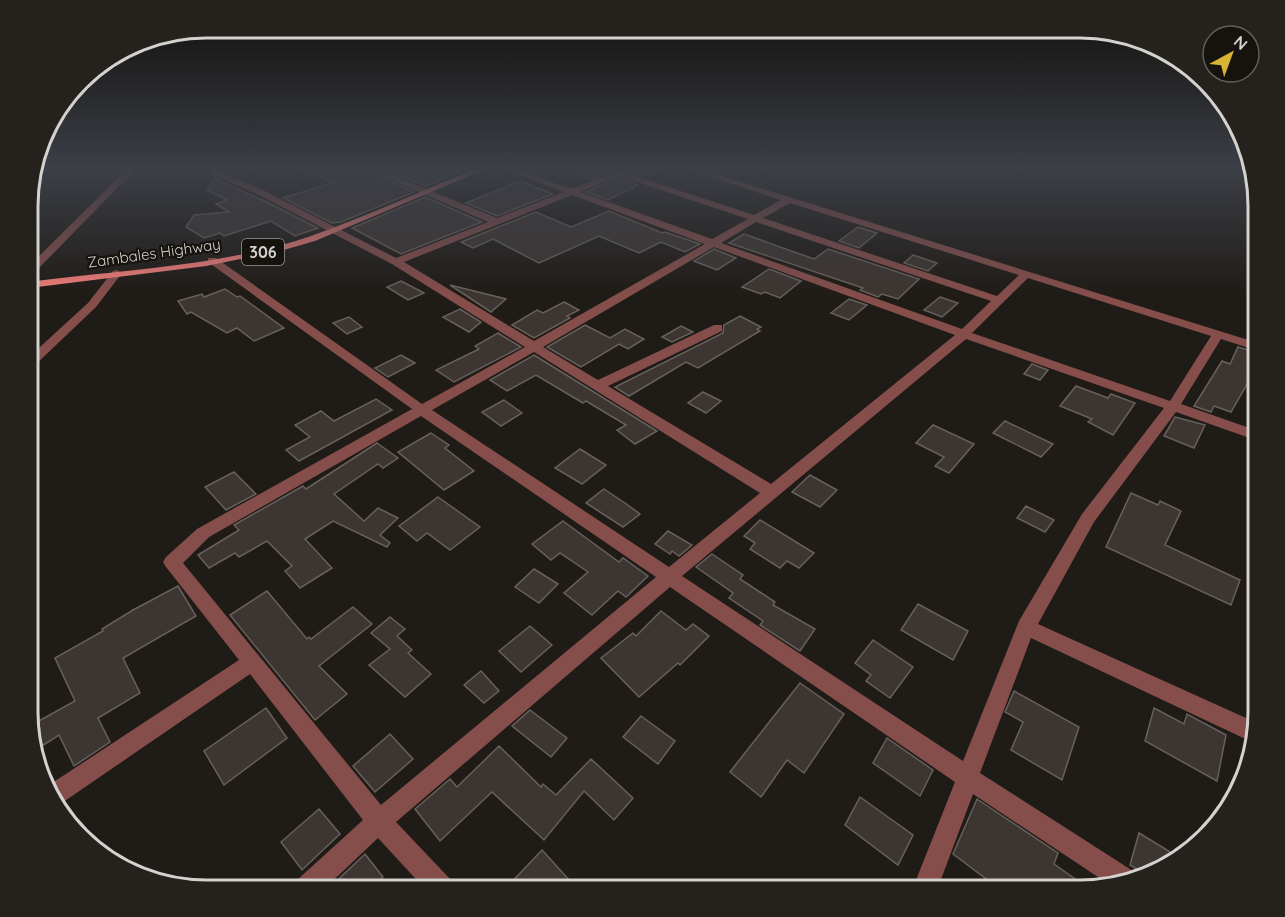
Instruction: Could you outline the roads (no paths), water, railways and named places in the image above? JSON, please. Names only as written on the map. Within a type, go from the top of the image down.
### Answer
[{"type":"main road","name":"Zambales Highway","points":[[38,284],[212,260],[287,246],[381,211]]},
{"type":"street","points":[[38,262],[90,211]]},
{"type":"street","points":[[294,211],[396,261],[771,492]]},
{"type":"street","points":[[471,211],[497,222]]},
{"type":"street","points":[[396,261],[526,211]]},
{"type":"street","points":[[622,211],[964,334],[1247,432]]},
{"type":"street","points":[[728,211],[998,300]]},
{"type":"street","points":[[433,879],[379,821],[172,562],[203,533],[770,211]]},
{"type":"street","points":[[822,211],[1247,344]]},
{"type":"street","points":[[212,260],[420,409],[968,778],[1116,875]]},
{"type":"street","points":[[38,354],[92,305],[117,273]]},
{"type":"street","points":[[317,879],[379,821],[670,576],[964,334],[1024,275]]},
{"type":"street","points":[[599,385],[718,328]]},
{"type":"street","points":[[928,880],[1026,627],[1088,518],[1173,406],[1218,335]]},
{"type":"street","points":[[1026,627],[1246,728]]},
{"type":"street","points":[[59,792],[252,662]]}]
